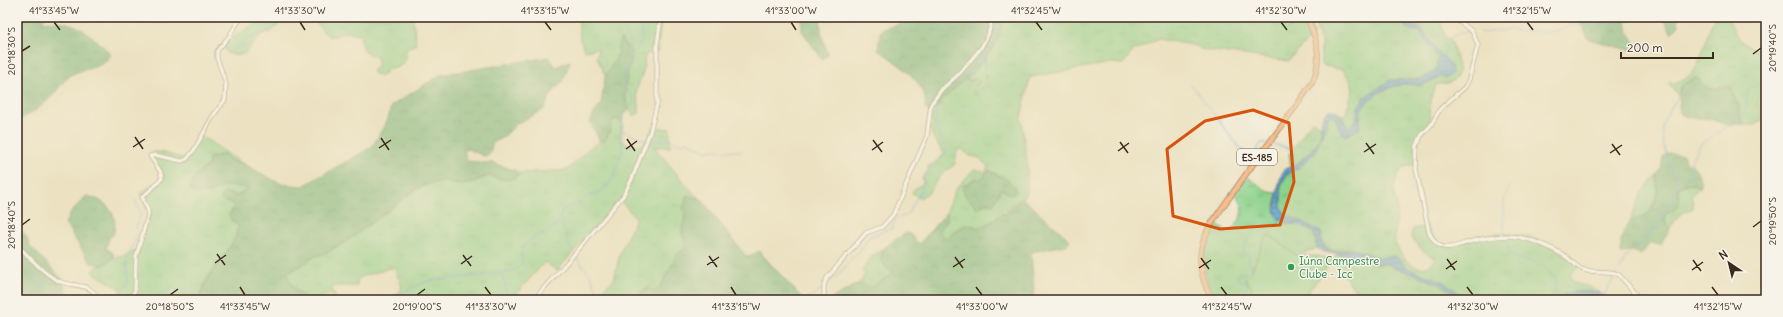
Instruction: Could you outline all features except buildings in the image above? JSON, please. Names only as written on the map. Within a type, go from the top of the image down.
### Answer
[{"type":"main road","name":"ES-185","points":[[1212,300],[1205,284],[1200,264],[1201,251],[1205,236],[1248,170],[1301,100],[1318,71],[1318,45],[1307,17]]},
{"type":"street","points":[[122,300],[133,294],[135,290],[136,257],[147,224],[148,212],[142,197],[162,178],[160,171],[150,156],[153,154],[182,161],[187,159],[194,150],[213,116],[225,100],[226,84],[217,58],[217,51],[230,35],[241,17]]},
{"type":"street","points":[[533,300],[578,250],[623,196],[632,180],[650,132],[657,104],[657,45],[660,17]]},
{"type":"street","points":[[824,300],[826,294],[824,285],[827,278],[866,233],[884,226],[894,215],[927,136],[929,113],[934,99],[960,74],[981,48],[988,35],[993,17]]},
{"type":"street","points":[[1453,17],[1472,31],[1478,45],[1469,79],[1465,87],[1440,109],[1431,125],[1421,136],[1417,146],[1415,158],[1418,180],[1429,232],[1433,240],[1442,246],[1452,248],[1472,241],[1504,236],[1538,243],[1565,256],[1582,270],[1618,274],[1642,300]]},
{"type":"street","points":[[17,245],[54,278],[61,282],[87,287],[96,295],[98,300]]},
{"type":"highlighted area","points":[[1253,110],[1289,123],[1294,182],[1280,225],[1220,229],[1173,216],[1167,149],[1205,121]]},
{"type":"green space","points":[[17,17],[45,17],[42,22],[63,22],[72,25],[89,34],[111,55],[107,60],[98,66],[69,76],[46,102],[21,119],[17,119]]},
{"type":"green space","points":[[260,17],[291,17],[288,23],[281,23],[271,32],[262,34],[245,53],[239,55],[228,54],[224,47],[226,42],[253,25]]},
{"type":"green space","points":[[311,17],[413,17],[416,44],[406,50],[406,60],[399,67],[388,70],[380,77],[372,72],[378,64],[377,57],[364,52],[360,34],[348,32],[329,37]]},
{"type":"green space","points":[[578,17],[661,17],[658,51],[645,55],[643,72],[636,92],[639,113],[634,116],[629,109],[625,95],[626,80],[632,57],[621,43],[618,46],[618,54],[615,62],[605,75],[597,58],[598,48],[585,51],[580,39]]},
{"type":"green space","points":[[801,17],[820,17],[821,32],[828,55],[822,59],[802,31]]},
{"type":"green space","points":[[912,17],[937,17],[944,22],[957,23],[972,17],[1003,17],[1000,31],[995,43],[980,65],[941,101],[940,105],[929,111],[925,108],[925,99],[917,82],[902,67],[878,49],[880,32],[882,30],[905,22]]},
{"type":"green space","points":[[1003,17],[1277,17],[1288,30],[1294,19],[1297,17],[1307,17],[1314,34],[1288,61],[1200,49],[1197,46],[1158,39],[1133,51],[1123,64],[1111,63],[1030,77],[1021,118],[1027,161],[1027,194],[986,225],[978,229],[962,226],[954,231],[947,239],[939,231],[948,214],[946,213],[955,190],[974,169],[985,172],[988,167],[979,158],[970,156],[961,148],[957,151],[955,164],[940,176],[928,193],[920,198],[912,193],[914,189],[923,183],[924,181],[922,178],[929,169],[928,166],[933,164],[944,154],[932,135],[931,128],[933,124],[929,111],[940,105],[941,101],[965,79],[971,81],[978,78],[979,81],[973,89],[982,89],[986,77],[984,71],[987,57]],"holes":[[[989,170],[1002,177],[1014,187],[1012,195],[1001,189],[993,205],[989,202],[977,209],[964,185],[976,178],[979,180]]]},
{"type":"green space","points":[[1313,17],[1401,17],[1407,29],[1420,32],[1438,58],[1436,70],[1422,79],[1390,80],[1365,97],[1358,107],[1357,121],[1348,128],[1340,113],[1342,115],[1346,114],[1353,88],[1343,70],[1321,65],[1321,41]]},
{"type":"green space","points":[[1406,17],[1439,17],[1445,36],[1452,41],[1458,70],[1457,76],[1454,80],[1447,83],[1437,84],[1434,89],[1431,98],[1429,123],[1418,139],[1416,148],[1416,164],[1403,167],[1396,180],[1394,189],[1397,204],[1395,241],[1401,254],[1412,265],[1425,268],[1431,265],[1436,258],[1421,249],[1415,243],[1411,235],[1413,229],[1427,226],[1431,235],[1436,240],[1441,244],[1446,245],[1457,244],[1490,235],[1519,235],[1538,240],[1564,254],[1580,266],[1570,274],[1573,283],[1591,287],[1601,293],[1584,291],[1571,292],[1560,296],[1557,300],[1469,300],[1442,281],[1404,266],[1392,256],[1382,258],[1349,249],[1335,251],[1325,248],[1321,241],[1322,234],[1301,221],[1286,216],[1281,207],[1281,185],[1287,174],[1300,167],[1315,152],[1329,116],[1333,115],[1345,136],[1357,129],[1360,123],[1361,109],[1376,94],[1402,84],[1422,85],[1440,77],[1448,77],[1452,73],[1451,66],[1423,30],[1410,24]]},
{"type":"green space","points":[[1573,17],[1638,17],[1626,22],[1628,32],[1636,43],[1633,50],[1589,39],[1582,26]]},
{"type":"green space","points":[[1659,17],[1680,17],[1678,19],[1679,26],[1671,33],[1666,22]]},
{"type":"green space","points":[[1714,17],[1729,17],[1732,27],[1738,37],[1747,46],[1757,50],[1760,46],[1759,35],[1763,33],[1756,19],[1766,19],[1766,94],[1758,101],[1763,117],[1762,120],[1755,125],[1743,124],[1735,98],[1724,85],[1714,89],[1705,88],[1699,79],[1680,88],[1678,95],[1670,85],[1669,81],[1673,84],[1681,81],[1694,71],[1701,56]]},
{"type":"green space","points":[[620,38],[632,53],[625,88],[626,103],[629,110],[623,116],[622,122],[616,119],[612,121],[610,132],[604,141],[599,141],[590,122],[601,104],[605,76],[618,55]]},
{"type":"green space","points":[[549,57],[555,67],[570,61],[563,81],[552,93],[544,109],[516,124],[505,136],[493,143],[489,155],[486,157],[468,149],[464,151],[467,161],[492,163],[514,170],[519,173],[515,178],[505,180],[488,176],[463,185],[454,183],[449,184],[446,180],[425,185],[416,189],[353,237],[328,252],[316,256],[287,274],[293,288],[308,300],[199,300],[206,282],[233,242],[237,234],[236,230],[239,227],[229,215],[234,206],[231,203],[221,200],[221,197],[225,192],[237,196],[248,188],[228,186],[219,188],[211,193],[204,192],[200,194],[193,192],[190,188],[196,175],[209,165],[209,158],[225,154],[231,161],[242,163],[281,184],[303,186],[372,147],[388,119],[391,106],[440,75]]},
{"type":"green space","points":[[985,58],[985,85],[974,95],[973,89],[978,84],[979,79],[977,78],[971,81],[965,79],[974,73]]},
{"type":"green space","points":[[1694,78],[1699,79],[1705,88],[1714,89],[1729,86],[1732,89],[1733,96],[1739,105],[1739,115],[1743,124],[1726,125],[1711,119],[1686,117],[1678,112],[1680,101],[1678,95],[1682,85]]},
{"type":"green space","points":[[616,119],[622,122],[620,139],[632,145],[640,145],[646,141],[653,127],[670,129],[670,147],[654,147],[694,194],[701,199],[687,196],[685,197],[686,213],[682,234],[686,242],[685,249],[675,259],[659,287],[654,291],[647,288],[641,292],[637,300],[623,300],[602,290],[614,279],[620,253],[636,218],[619,199],[557,271],[545,262],[522,287],[514,299],[384,300],[395,296],[402,287],[394,267],[361,277],[357,280],[357,286],[338,286],[331,288],[336,298],[332,294],[308,300],[295,288],[288,278],[287,274],[316,256],[328,252],[381,216],[406,196],[425,185],[446,180],[458,184],[470,184],[488,176],[500,179],[518,176],[519,173],[567,170],[594,145],[605,141],[611,121]]},
{"type":"green space","points":[[1312,121],[1320,125],[1321,132],[1319,140],[1306,155],[1291,167],[1289,154]]},
{"type":"green space","points":[[201,136],[242,163],[231,161],[225,154],[220,154],[196,175],[191,187],[193,192],[200,194],[204,192],[211,193],[223,186],[248,188],[248,190],[237,196],[231,194],[224,202],[231,203],[234,206],[230,213],[231,220],[239,227],[234,242],[208,279],[199,300],[117,300],[121,289],[92,272],[97,267],[111,260],[113,257],[124,257],[131,251],[136,251],[149,214],[140,193],[158,181],[163,175],[150,154],[153,152],[162,152],[177,157],[186,158]]},
{"type":"green space","points":[[1668,153],[1683,155],[1686,162],[1693,165],[1699,176],[1701,187],[1689,184],[1678,188],[1679,204],[1675,209],[1665,215],[1665,221],[1670,228],[1661,245],[1650,243],[1641,255],[1631,251],[1626,251],[1621,254],[1621,240],[1630,221],[1646,216],[1653,207],[1657,196],[1657,175],[1661,169],[1663,157]]},
{"type":"green space","points":[[989,170],[1009,181],[1015,187],[1016,192],[1012,195],[1001,189],[993,205],[989,202],[977,209],[965,195],[962,187],[977,178],[979,180]]},
{"type":"green space","points":[[1657,175],[1657,191],[1650,211],[1645,216],[1630,221],[1642,192]]},
{"type":"green space","points":[[1247,177],[1269,192],[1277,193],[1275,210],[1278,218],[1288,224],[1298,224],[1314,233],[1317,248],[1297,256],[1269,235],[1264,240],[1251,273],[1245,279],[1252,288],[1245,300],[1215,300],[1210,290],[1205,271],[1204,252],[1206,242],[1214,223],[1230,234],[1240,219],[1243,206],[1236,195],[1236,192]]},
{"type":"green space","points":[[1684,184],[1701,187],[1691,195],[1694,203],[1691,209],[1683,212],[1673,222],[1670,228],[1665,221],[1665,214],[1678,206],[1679,196],[1677,190]]},
{"type":"green space","points":[[86,196],[100,200],[105,204],[110,209],[115,220],[113,235],[109,238],[106,248],[113,253],[113,258],[102,265],[91,263],[65,224],[70,213]]},
{"type":"green space","points":[[687,196],[701,199],[745,255],[750,257],[759,251],[801,297],[797,300],[637,300],[641,292],[648,288],[654,291],[660,288],[677,254],[685,248],[686,242],[682,230],[685,217],[683,208]]},
{"type":"green space","points":[[1021,197],[1070,240],[1066,245],[1031,252],[1034,290],[1032,300],[947,300],[928,298],[919,300],[829,300],[861,282],[865,287],[871,288],[892,273],[893,269],[888,270],[881,260],[883,249],[905,233],[910,234],[919,244],[946,213],[948,219],[939,231],[947,239],[961,227],[969,225],[978,228],[989,223],[1014,206]]},
{"type":"green space","points":[[17,230],[22,231],[30,246],[63,280],[69,300],[17,300]]},
{"type":"green space","name":"Iúna Campestre Clube - Icc","points":[[1269,235],[1297,256],[1317,256],[1333,260],[1302,300],[1245,300],[1252,288],[1245,279],[1251,273],[1264,240]]},
{"type":"green space","points":[[883,249],[881,260],[888,270],[894,268],[890,275],[878,285],[873,287],[865,287],[861,282],[865,274],[862,271],[871,257]]},
{"type":"green space","points":[[1337,255],[1365,258],[1374,264],[1388,264],[1395,269],[1403,270],[1442,285],[1462,300],[1355,300],[1359,296],[1333,260]]},
{"type":"water","points":[[1401,17],[1406,17],[1410,24],[1423,30],[1451,66],[1452,73],[1448,77],[1440,77],[1422,85],[1402,84],[1380,91],[1361,109],[1359,129],[1345,136],[1341,132],[1333,115],[1329,116],[1315,152],[1300,167],[1287,174],[1281,185],[1281,207],[1286,216],[1301,221],[1321,232],[1321,241],[1325,248],[1334,252],[1352,249],[1382,258],[1395,256],[1401,260],[1404,266],[1442,281],[1469,300],[1462,300],[1442,285],[1403,270],[1395,269],[1388,264],[1374,264],[1365,258],[1323,252],[1317,248],[1314,233],[1298,224],[1285,223],[1276,214],[1277,193],[1281,175],[1286,169],[1298,163],[1317,142],[1320,135],[1322,119],[1326,112],[1331,110],[1337,111],[1348,128],[1356,121],[1358,107],[1365,97],[1390,80],[1422,79],[1436,70],[1438,58],[1420,32],[1407,29]]},
{"type":"water","points":[[1591,291],[1601,293],[1608,300],[1599,300],[1592,296],[1557,300],[1565,293]]},
{"type":"waterway","points":[[231,52],[249,38],[271,29],[289,17]]},
{"type":"waterway","points":[[618,17],[630,41],[630,49]]},
{"type":"waterway","points":[[387,300],[427,281],[509,272],[517,268],[522,263],[522,248],[531,239],[556,226],[562,212],[566,207],[581,202],[587,196],[599,193],[607,187],[614,175],[622,152],[623,115],[634,103],[625,87],[623,74],[628,62],[642,41],[640,17]]},
{"type":"waterway","points":[[826,285],[839,274],[852,258],[859,253],[869,237],[892,228],[895,219],[905,216],[908,213],[921,191],[924,175],[946,154],[946,149],[936,129],[936,106],[938,97],[959,78],[973,74],[993,41],[999,17]]},
{"type":"waterway","points":[[1480,32],[1484,33],[1510,29],[1521,32],[1534,31],[1547,33],[1571,26],[1612,23],[1625,17]]},
{"type":"waterway","points":[[1443,56],[1451,38],[1458,34],[1471,32]]},
{"type":"waterway","points":[[1191,84],[1240,149],[1252,155],[1261,143],[1266,143]]},
{"type":"waterway","points":[[1620,270],[1627,255],[1653,231],[1670,204],[1679,183],[1691,175],[1691,160],[1701,144],[1743,115],[1747,105],[1747,92],[1753,86]]},
{"type":"waterway","points":[[1678,182],[1665,151],[1662,135],[1665,118],[1680,94]]},
{"type":"waterway","points":[[623,131],[645,140]]},
{"type":"waterway","points":[[651,141],[670,140],[683,144],[688,141],[698,148],[706,150],[741,151]]},
{"type":"waterway","points":[[1272,144],[1292,149],[1295,164]]},
{"type":"waterway","points":[[1505,233],[1503,208],[1505,197],[1510,185]]},
{"type":"waterway","points":[[123,296],[121,292],[128,282],[126,262],[136,238],[137,224],[141,213],[135,200]]},
{"type":"waterway","points":[[1238,300],[1248,286],[1246,282],[1240,281],[1237,277],[1239,273],[1246,273],[1252,267],[1248,261],[1250,255],[1243,253],[1246,243],[1251,235],[1257,230],[1268,229],[1271,225],[1279,224],[1277,216]]},
{"type":"waterway","points":[[560,219],[572,251]]},
{"type":"waterway","points":[[1761,233],[1766,251]]},
{"type":"waterway","points":[[1506,238],[1508,250],[1512,257],[1537,263],[1546,269],[1556,280],[1555,290],[1560,297]]},
{"type":"waterway","points":[[575,256],[591,276],[601,300]]},
{"type":"waterway","points":[[17,261],[39,278],[48,288],[55,300]]},
{"type":"waterway","points":[[502,273],[508,299]]},
{"type":"waterway","points":[[1604,295],[1616,274]]},
{"type":"waterway","points":[[165,300],[168,298],[165,293],[166,291],[172,289],[191,291],[195,300]]},
{"type":"waterway","points":[[806,300],[822,289]]},
{"type":"waterway","points":[[1443,300],[1443,295],[1448,289]]},
{"type":"place","name":"Iúna Campestre Clube - Icc","points":[[1291,267]]}]
